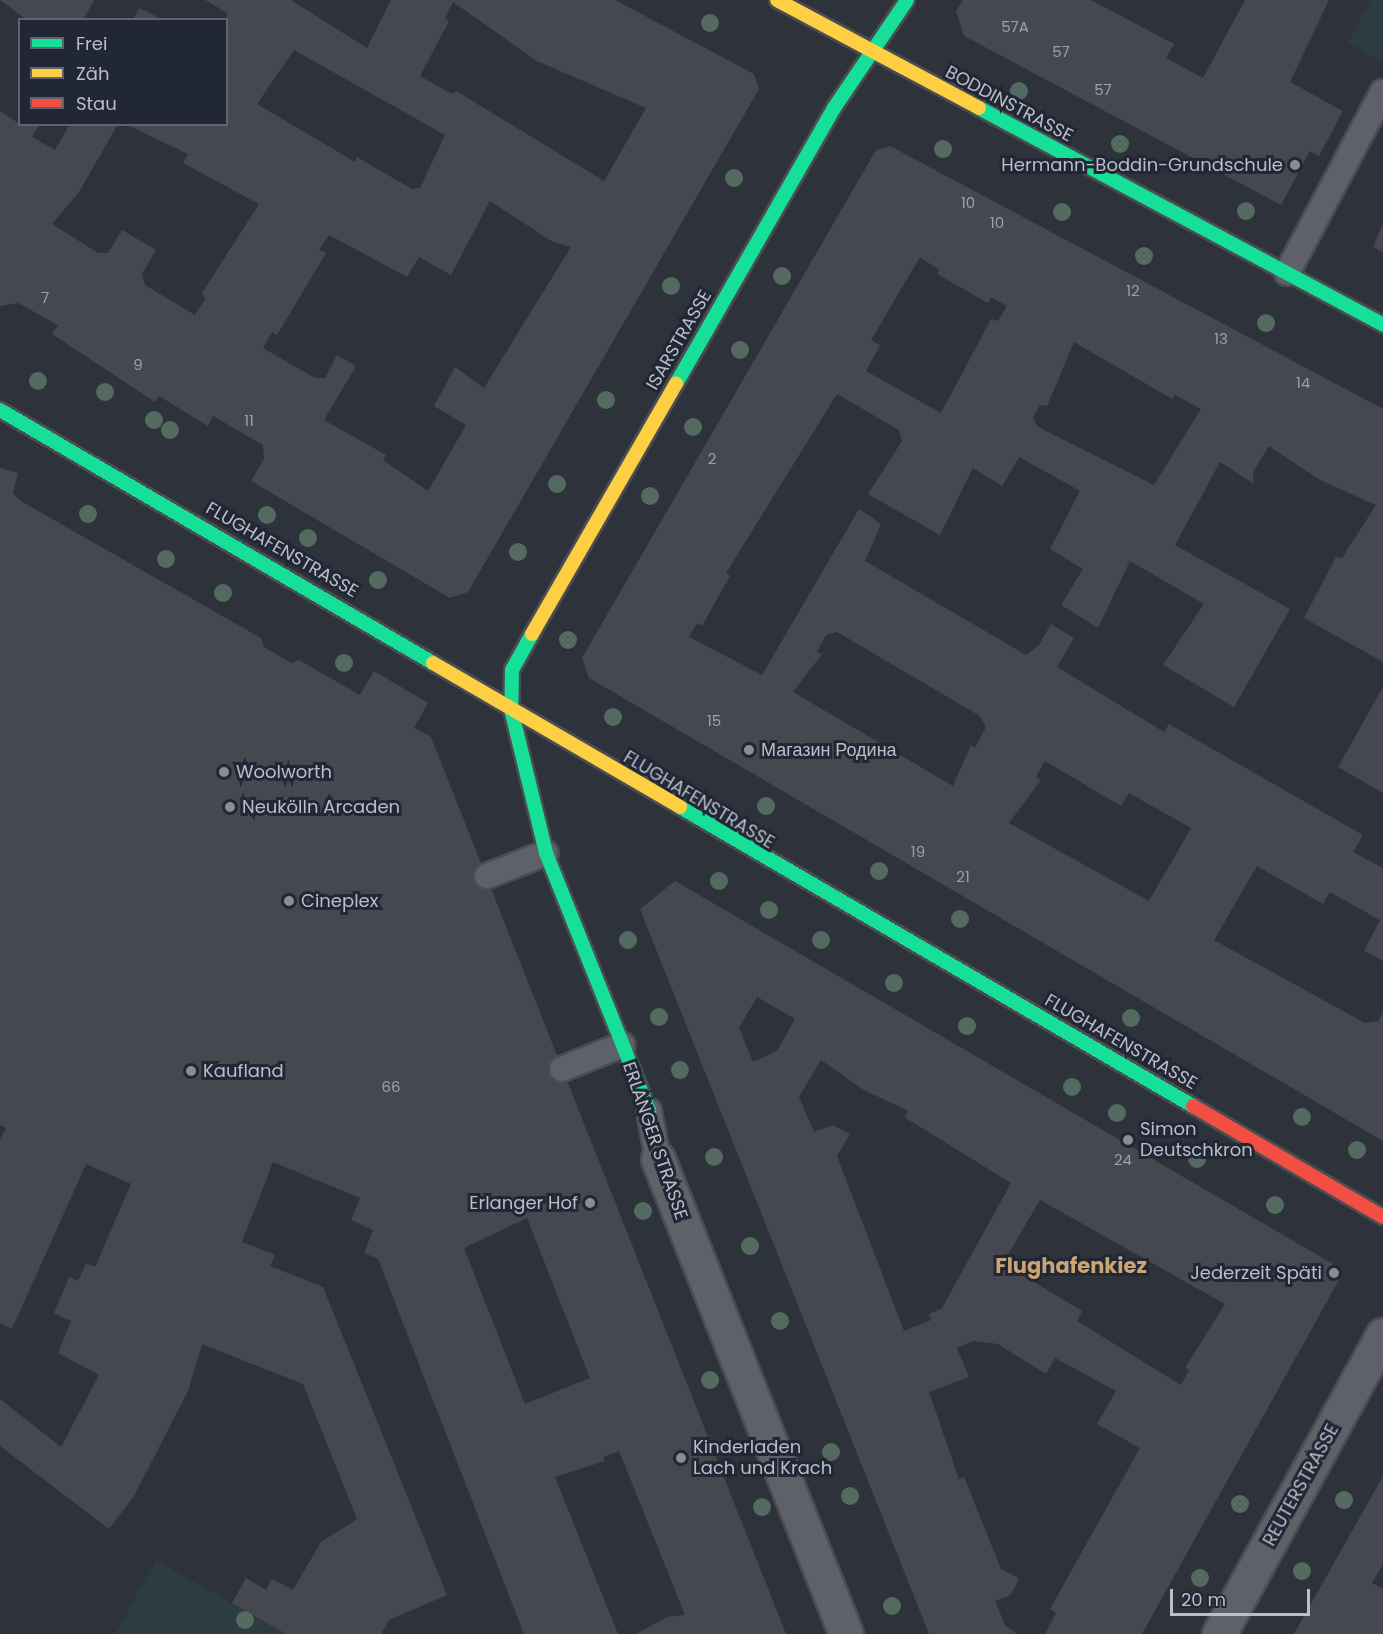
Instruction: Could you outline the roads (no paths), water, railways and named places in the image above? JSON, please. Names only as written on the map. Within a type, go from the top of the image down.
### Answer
[{"type":"street","name":"BODDINSTRASSE","points":[[777,0],[1383,325]]},
{"type":"street","name":"ISARSTRASSE","points":[[511,709],[512,670],[525,642],[834,108],[907,0]]},
{"type":"street","name":"FLUGHAFENSTRASSE","points":[[0,410],[435,659],[511,709],[1383,1216]]},
{"type":"street","name":"ERLANGER STRASSE","points":[[511,709],[546,853],[649,1111]]},
{"type":"street","name":"ERLANGER STRASSE","points":[[658,1159],[846,1634]]},
{"type":"street","name":"REUTERSTRASSE","points":[[1219,1634],[1383,1335]]},
{"type":"lane","points":[[1287,273],[1383,92]]},
{"type":"lane","points":[[487,876],[546,853]]},
{"type":"lane","points":[[562,1069],[622,1046]]},
{"type":"lane","name":"ERLANGER STRASSE","points":[[649,1111],[658,1159]]},
{"type":"place","name":"Hermann-Boddin-Grundschule","points":[[1295,165]]},
{"type":"place","name":"Магазин Родина","points":[[749,750]]},
{"type":"place","name":"Woolworth","points":[[224,772]]},
{"type":"place","name":"Neukölln Arcaden","points":[[230,807]]},
{"type":"place","name":"Cineplex","points":[[289,901]]},
{"type":"place","name":"Kaufland","points":[[191,1071]]},
{"type":"place","name":"Simon Deutschkron","points":[[1128,1140]]},
{"type":"place","name":"Erlanger Hof","points":[[590,1203]]},
{"type":"place","name":"Jederzeit Späti","points":[[1334,1273]]},
{"type":"place","name":"Kinderladen Lach und Krach","points":[[681,1458]]},
{"type":"district","name":"Flughafenkiez","points":[[1071,1266]]}]
